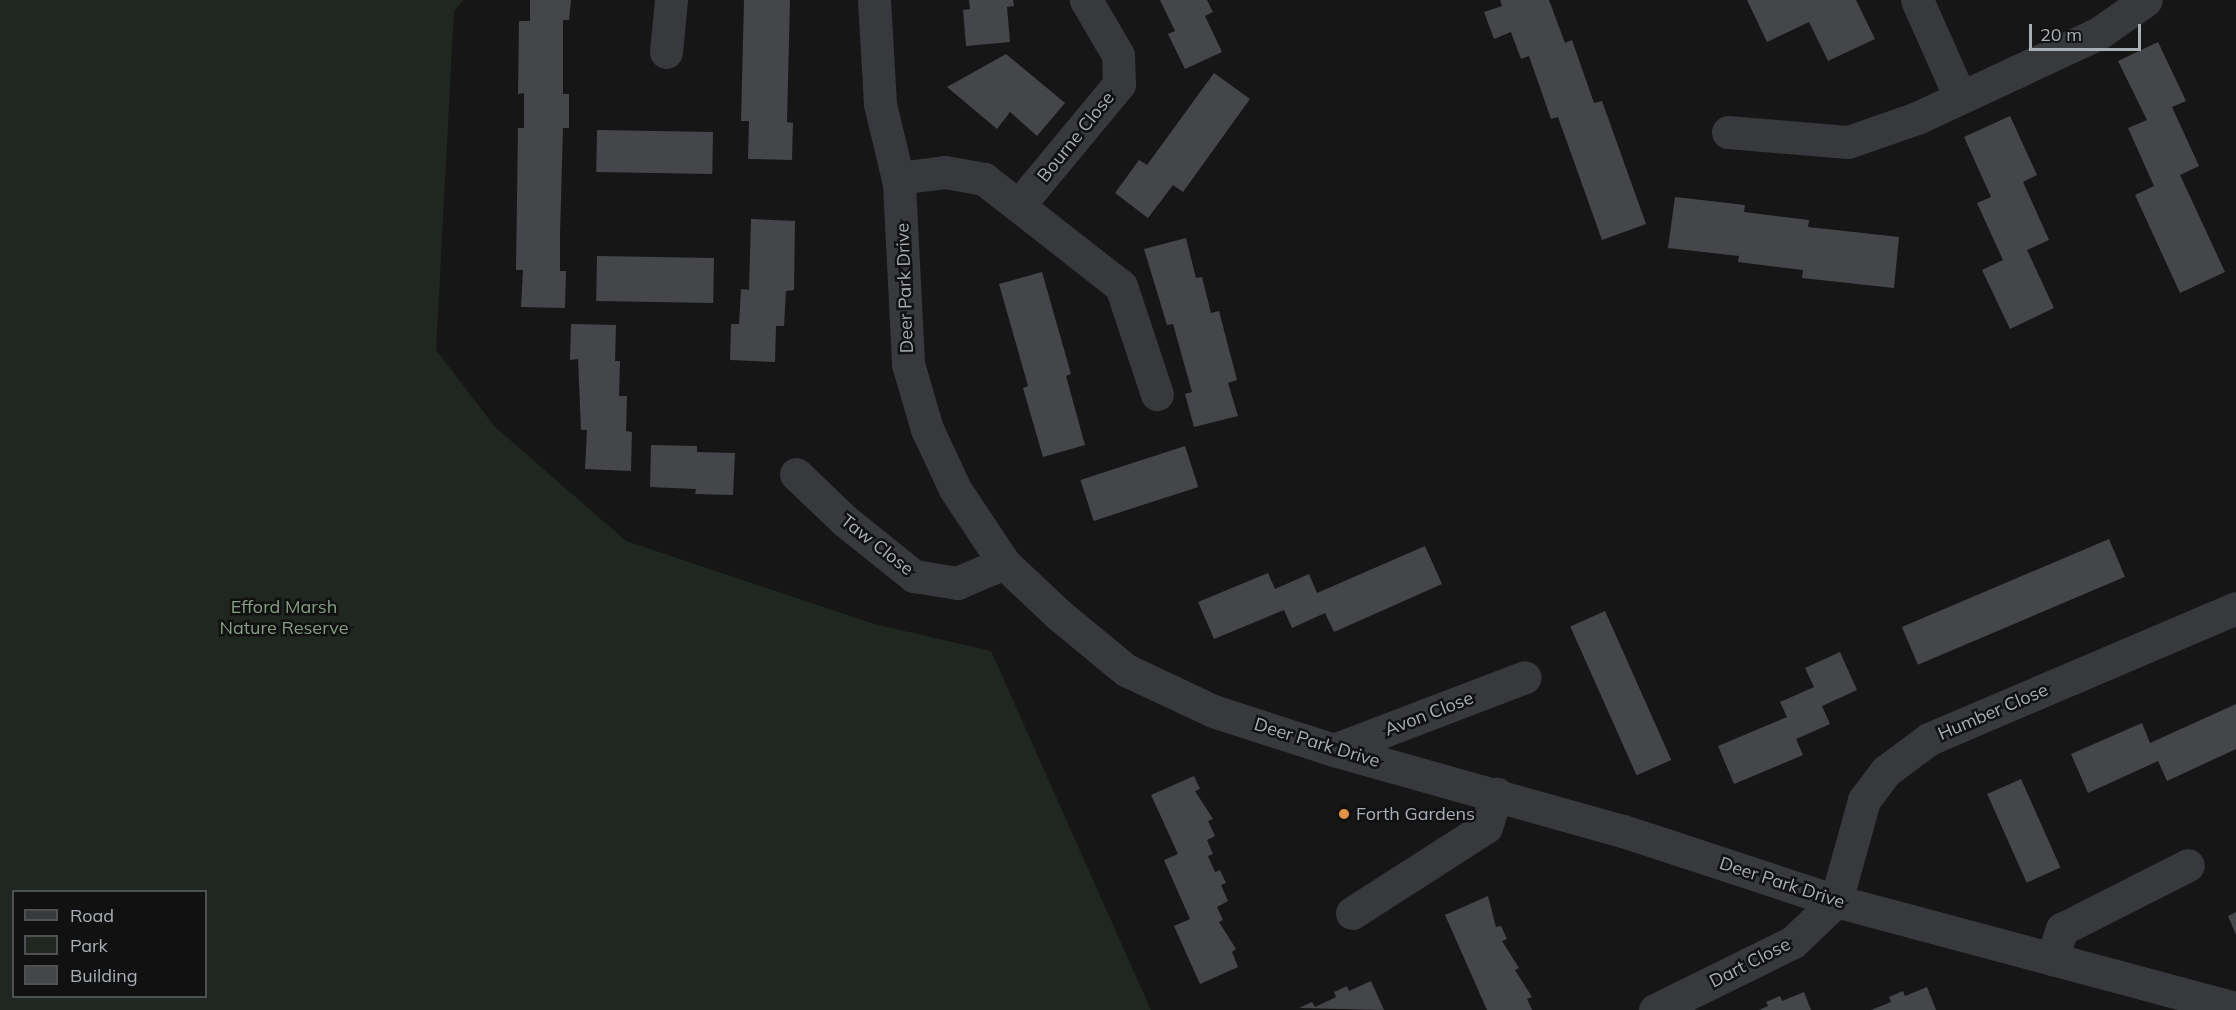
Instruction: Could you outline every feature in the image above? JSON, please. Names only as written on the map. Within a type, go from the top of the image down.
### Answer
[{"type":"street","points":[[666,52],[671,0]]},
{"type":"street","name":"Deer Park Drive","points":[[874,0],[880,104],[898,178],[908,364],[927,429],[955,489],[1004,563],[1058,614],[1126,670],[1213,711],[1334,750],[1497,794],[1836,901],[2236,1008]]},
{"type":"street","name":"Bourne Close","points":[[1019,205],[1119,84],[1118,56],[1086,0]]},
{"type":"street","points":[[1917,0],[1960,97]]},
{"type":"street","points":[[1728,132],[1848,142],[1917,118],[2099,33],[2146,0]]},
{"type":"street","points":[[898,178],[945,172],[975,176],[1019,205],[1121,286],[1157,394]]},
{"type":"street","name":"Taw Close","points":[[796,474],[844,520],[914,576],[957,583],[1004,563]]},
{"type":"street","name":"Humber Close","points":[[1836,901],[1864,800],[1886,771],[1929,739],[2236,609]]},
{"type":"street","name":"Avon Close","points":[[1334,750],[1525,678]]},
{"type":"street","points":[[1352,913],[1486,827],[1497,794]]},
{"type":"street","points":[[2052,959],[2062,929],[2188,865]]},
{"type":"street","name":"Dart Close","points":[[1655,1010],[1793,942],[1836,901]]},
{"type":"green space","name":"Efford Marsh Nature Reserve","points":[[0,0],[464,0],[454,11],[436,350],[495,427],[626,541],[874,624],[991,651],[1151,1010],[0,1010]]},
{"type":"building","points":[[530,0],[571,0],[569,20],[563,20],[563,94],[569,94],[569,128],[563,128],[560,234],[560,271],[566,271],[565,308],[521,307],[523,270],[516,270],[518,128],[524,128],[524,93],[518,94],[519,21],[530,21]]},
{"type":"building","points":[[744,0],[790,0],[787,122],[793,123],[792,160],[748,159],[749,121],[741,121]]},
{"type":"building","points":[[969,0],[1013,0],[1014,6],[1007,7],[1010,42],[966,46],[963,10],[970,9]]},
{"type":"building","points":[[1160,0],[1207,0],[1213,12],[1205,16],[1222,52],[1185,69],[1168,34],[1175,31]]},
{"type":"building","points":[[1500,0],[1549,0],[1565,43],[1572,40],[1594,103],[1602,101],[1646,224],[1602,240],[1558,117],[1551,119],[1529,56],[1521,59],[1511,32],[1494,39],[1484,12],[1502,6]]},
{"type":"building","points":[[1747,0],[1856,0],[1875,39],[1828,61],[1809,22],[1767,42]]},
{"type":"building","points":[[2158,42],[2186,101],[2172,107],[2199,166],[2180,175],[2225,272],[2180,293],[2135,195],[2154,186],[2128,128],[2147,120],[2118,61]]},
{"type":"building","points":[[1006,54],[1065,103],[1037,136],[1010,112],[997,129],[947,87]]},
{"type":"building","points":[[1214,73],[1250,99],[1183,192],[1173,185],[1148,218],[1115,193],[1139,160],[1147,165]]},
{"type":"building","points":[[2010,116],[2037,175],[2023,182],[2049,240],[2027,250],[2054,308],[2010,329],[1982,270],[2003,260],[1977,203],[1991,197],[1964,137]]},
{"type":"building","points":[[597,130],[713,132],[712,174],[596,172]]},
{"type":"building","points":[[1675,197],[1745,205],[1744,212],[1809,220],[1808,227],[1899,237],[1894,288],[1802,278],[1803,270],[1738,262],[1739,256],[1668,248]]},
{"type":"building","points":[[751,219],[795,221],[794,290],[786,291],[784,326],[776,326],[775,362],[730,360],[731,324],[739,324],[741,289],[749,290]]},
{"type":"building","points":[[1186,238],[1196,278],[1202,277],[1211,313],[1219,311],[1237,380],[1228,383],[1238,416],[1194,427],[1185,394],[1192,392],[1173,324],[1167,325],[1144,249]]},
{"type":"building","points":[[597,256],[714,258],[713,303],[596,301]]},
{"type":"building","points":[[1042,272],[1071,374],[1066,376],[1085,445],[1043,457],[1023,388],[1028,386],[999,284]]},
{"type":"building","points":[[571,324],[616,325],[615,361],[620,361],[619,396],[627,396],[626,431],[632,432],[631,471],[585,469],[587,430],[581,430],[578,359],[570,360]]},
{"type":"building","points":[[651,445],[697,446],[697,452],[735,453],[733,495],[695,494],[696,489],[650,487]]},
{"type":"building","points":[[1185,446],[1198,487],[1094,521],[1080,480]]},
{"type":"building","points":[[2109,539],[2125,577],[1918,665],[1902,627]]},
{"type":"building","points":[[1425,546],[1442,584],[1334,632],[1325,613],[1292,628],[1284,610],[1214,639],[1198,602],[1268,573],[1275,589],[1309,574],[1317,593]]},
{"type":"building","points":[[1605,611],[1671,760],[1637,775],[1570,626]]},
{"type":"building","points":[[1840,652],[1857,690],[1822,706],[1830,724],[1796,739],[1803,755],[1734,784],[1718,746],[1787,717],[1780,702],[1814,687],[1805,668]]},
{"type":"building","points":[[2236,704],[2236,749],[2167,781],[2158,761],[2088,793],[2071,754],[2142,723],[2150,743]]},
{"type":"building","points":[[1194,776],[1200,789],[1195,791],[1213,819],[1208,821],[1215,836],[1207,840],[1213,854],[1208,856],[1215,872],[1220,870],[1226,883],[1221,885],[1228,901],[1217,907],[1223,920],[1219,922],[1236,949],[1232,952],[1238,967],[1200,984],[1174,926],[1190,919],[1164,860],[1178,854],[1151,795]]},
{"type":"building","points":[[2021,779],[2060,868],[2027,883],[1987,794]]},
{"type":"building","points":[[1488,896],[1496,927],[1501,926],[1507,939],[1502,941],[1519,968],[1515,970],[1532,997],[1527,999],[1532,1010],[1487,1010],[1445,915]]},
{"type":"building","points":[[2236,912],[2236,935],[2228,916]]},
{"type":"building","points":[[1371,981],[1384,1010],[1299,1008],[1312,1002],[1315,1007],[1336,997],[1334,992],[1347,986],[1349,991]]},
{"type":"building","points":[[1927,987],[1936,1010],[1871,1010],[1891,1002],[1889,997],[1903,991],[1905,996]]},
{"type":"building","points":[[1804,992],[1811,1010],[1759,1010],[1768,1006],[1766,1002],[1780,996],[1782,1001]]},
{"type":"place","name":"Forth Gardens","points":[[1344,814]]}]
